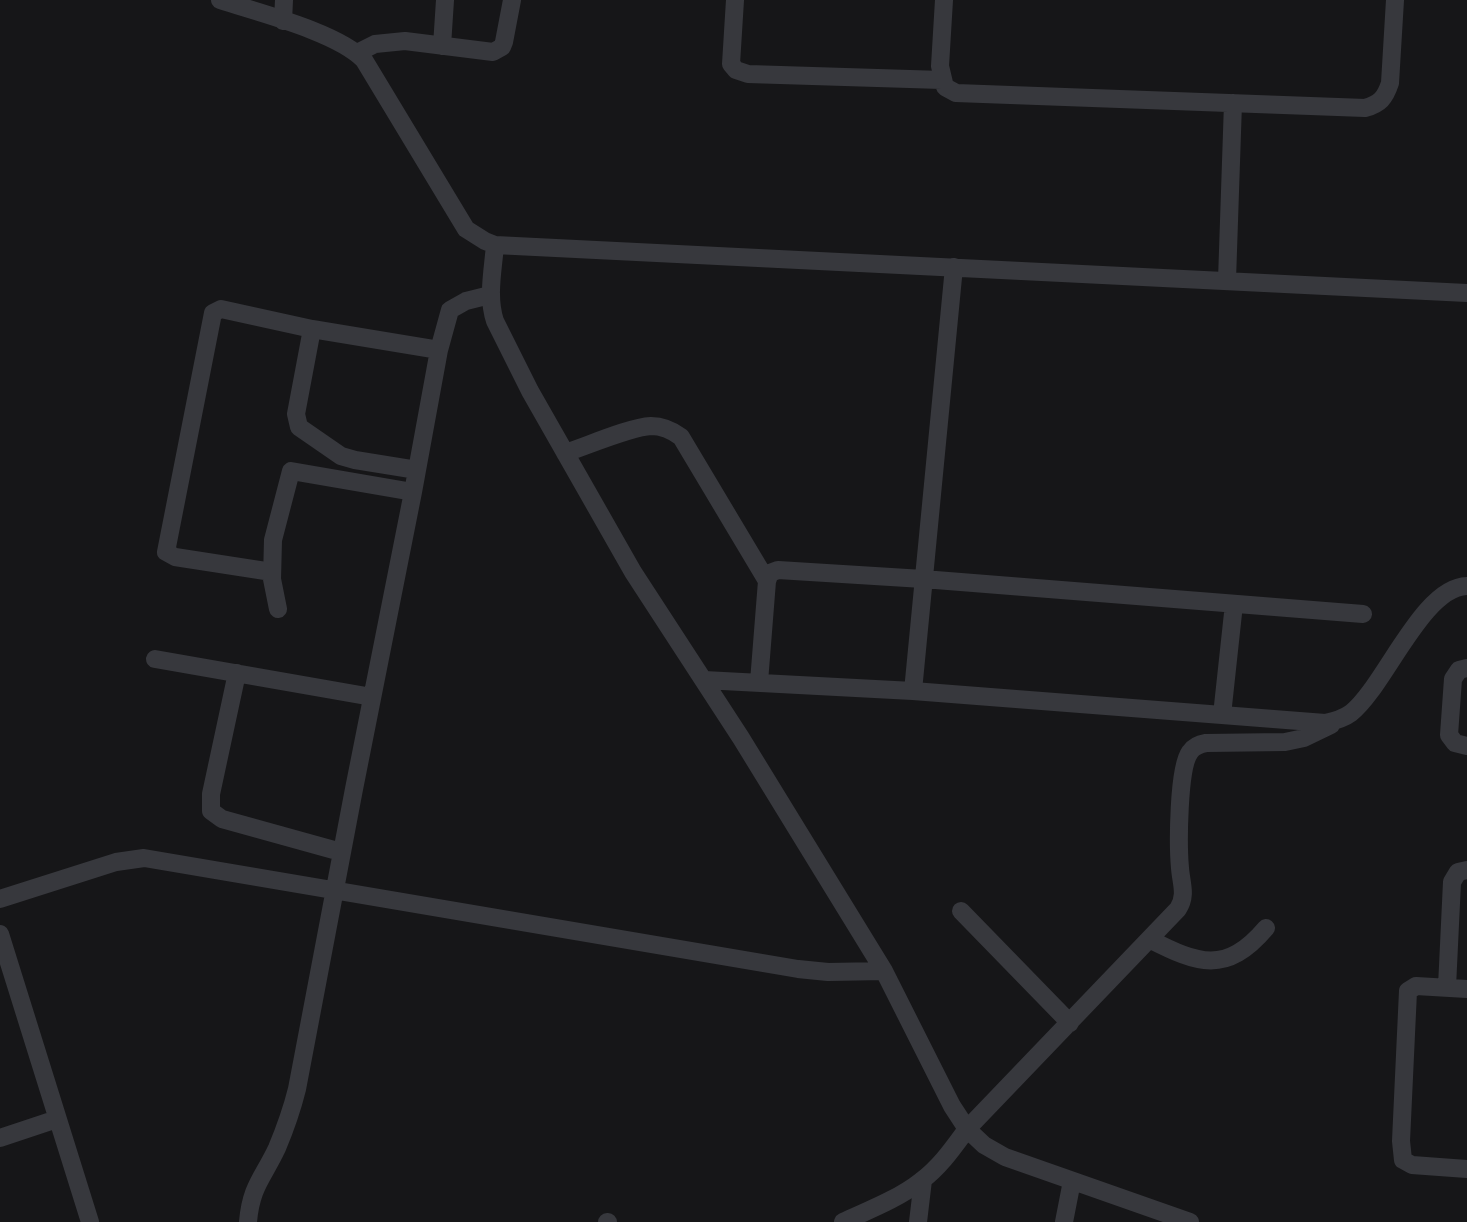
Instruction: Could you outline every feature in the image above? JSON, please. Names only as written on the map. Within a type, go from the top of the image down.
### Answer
[{"type":"street","points":[[220,0],[338,41],[357,52],[466,229],[495,245],[1467,293]]},
{"type":"street","points":[[283,21],[284,0]]},
{"type":"street","points":[[442,46],[445,0]]},
{"type":"street","points":[[357,52],[388,41],[405,41],[484,52],[498,50],[504,42],[512,0]]},
{"type":"street","points":[[735,0],[731,64],[739,72],[942,80]]},
{"type":"street","points":[[944,0],[940,66],[942,80],[947,90],[956,93],[1365,108],[1378,104],[1386,95],[1390,83],[1395,0]]},
{"type":"street","points":[[1227,280],[1233,103]]},
{"type":"street","points":[[495,245],[490,295],[491,311],[565,453],[633,572],[741,738],[885,971],[952,1106],[967,1129],[984,1145],[1005,1157],[1191,1222]]},
{"type":"street","points":[[913,691],[954,267]]},
{"type":"street","points":[[248,1222],[251,1195],[276,1150],[294,1102],[439,350],[450,310],[466,301],[490,295]]},
{"type":"street","points":[[272,572],[175,557],[168,555],[166,549],[213,313],[220,309],[312,329],[439,350]]},
{"type":"street","points":[[312,329],[296,414],[299,427],[347,458],[417,470]]},
{"type":"street","points":[[565,453],[639,428],[652,426],[675,432],[681,437],[766,581]]},
{"type":"street","points":[[278,609],[272,572],[274,530],[291,471],[413,492]]},
{"type":"street","points":[[759,682],[766,581],[770,573],[778,570],[923,579],[1363,614]]},
{"type":"street","points":[[843,1222],[896,1197],[923,1180],[947,1156],[967,1129],[1178,909],[1183,897],[1179,826],[1185,761],[1189,753],[1206,743],[1294,740],[1340,720],[1352,712],[1365,696],[1433,604],[1451,589],[1467,586]]},
{"type":"street","points":[[1222,716],[1234,604]]},
{"type":"street","points":[[155,659],[372,697]]},
{"type":"street","points":[[1467,668],[1459,670],[1453,679],[1449,735],[1455,743],[1467,746]]},
{"type":"street","points":[[237,673],[212,794],[212,811],[222,819],[341,852]]},
{"type":"street","points":[[704,681],[913,691],[1319,723],[1340,720]]},
{"type":"street","points":[[0,899],[116,862],[144,858],[798,969],[828,972],[885,971]]},
{"type":"street","points":[[1447,987],[1452,882],[1458,872],[1467,870]]},
{"type":"street","points":[[961,911],[1070,1023]]},
{"type":"street","points":[[1149,939],[1181,955],[1208,962],[1240,953],[1253,944],[1266,928]]},
{"type":"street","points":[[0,934],[90,1222]]},
{"type":"street","points":[[1467,989],[1416,986],[1411,988],[1406,995],[1401,1155],[1403,1160],[1412,1166],[1467,1169]]},
{"type":"street","points":[[0,1138],[57,1119]]},
{"type":"street","points":[[918,1222],[923,1180]]},
{"type":"street","points":[[1069,1217],[1072,1181]]}]
